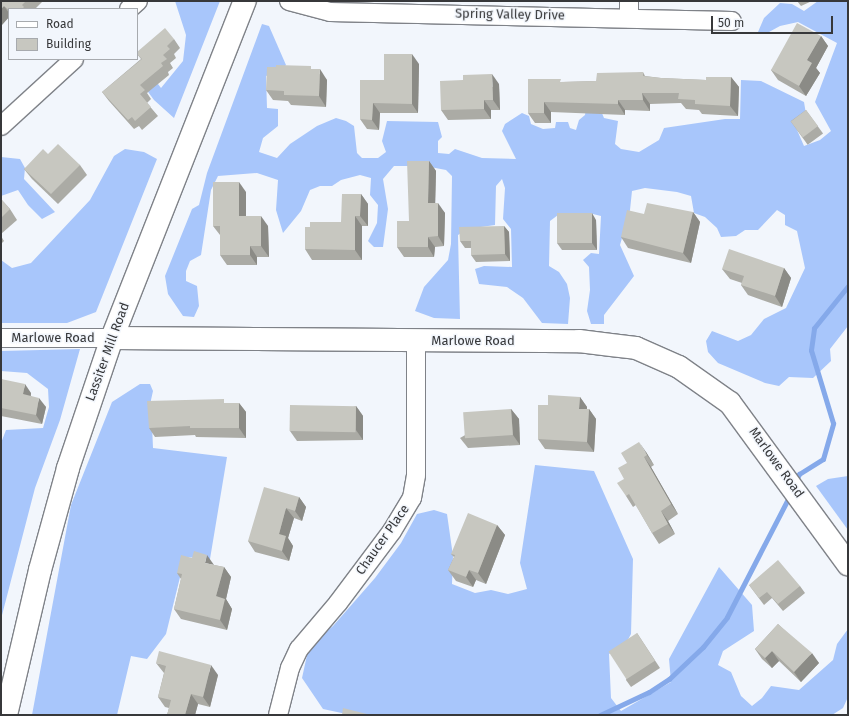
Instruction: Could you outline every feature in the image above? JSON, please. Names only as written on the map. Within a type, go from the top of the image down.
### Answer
[{"type":"street","points":[[130,8],[138,1]]},
{"type":"street","name":"Lassiter Mill Road","points":[[6,715],[40,570],[68,468],[112,338],[245,1]]},
{"type":"street","name":"Spring Valley Drive","points":[[289,1],[330,12],[629,9],[732,21]]},
{"type":"street","points":[[1,126],[73,60]]},
{"type":"street","name":"Marlowe Road","points":[[1,338],[579,341],[636,348],[679,367],[730,403],[848,564]]},
{"type":"street","name":"Chaucer Place","points":[[278,715],[290,668],[299,649],[338,603],[392,532],[412,498],[416,475],[416,341]]},
{"type":"shaded area","points":[[175,1],[220,1],[174,118],[154,100],[137,77],[149,72],[161,88],[183,61],[186,35]]},
{"type":"shaded area","points":[[818,1],[848,1],[848,326],[830,349],[831,361],[813,378],[789,377],[779,386],[765,383],[718,363],[708,352],[706,341],[712,331],[738,341],[751,335],[764,319],[786,308],[805,268],[797,231],[785,225],[785,215],[777,210],[758,230],[745,230],[736,236],[721,237],[717,228],[705,217],[694,213],[691,196],[677,192],[645,188],[632,191],[630,210],[620,245],[634,276],[604,315],[604,324],[591,324],[587,311],[590,290],[589,267],[583,260],[591,253],[599,254],[601,216],[589,213],[558,215],[550,221],[549,266],[559,272],[567,284],[570,298],[568,324],[542,323],[523,298],[507,287],[479,284],[475,269],[484,266],[512,267],[511,229],[503,219],[505,188],[502,179],[496,186],[495,225],[467,229],[458,235],[460,319],[434,318],[415,311],[424,287],[448,260],[451,244],[452,176],[446,170],[425,166],[394,166],[383,179],[388,209],[383,247],[374,247],[368,241],[377,223],[378,205],[370,195],[371,178],[360,175],[341,180],[332,186],[320,186],[310,190],[301,211],[283,233],[276,210],[278,180],[257,173],[218,176],[211,190],[201,255],[190,261],[186,271],[186,281],[197,286],[199,306],[194,317],[183,316],[168,294],[165,276],[192,209],[199,205],[207,173],[262,24],[269,26],[286,65],[280,72],[266,76],[267,108],[278,109],[278,126],[263,138],[259,152],[277,158],[290,144],[317,126],[336,118],[346,121],[354,126],[357,153],[362,158],[378,158],[386,152],[382,141],[387,121],[438,122],[442,137],[438,141],[438,153],[449,154],[455,149],[482,158],[516,159],[502,131],[505,124],[522,113],[529,116],[531,124],[543,129],[555,128],[556,122],[568,122],[570,128],[576,130],[579,120],[585,115],[590,84],[604,118],[618,121],[615,144],[621,149],[639,152],[659,140],[664,128],[725,119],[740,119],[741,80],[761,81],[804,102],[806,114],[794,123],[804,146],[820,140],[831,131],[815,102],[837,43],[798,22],[780,26],[769,32],[758,32],[764,18],[780,3],[792,4],[804,11]]},
{"type":"shaded area","points":[[125,149],[144,152],[157,159],[96,312],[67,323],[1,323],[1,260],[12,268],[31,263],[90,200],[114,156]]},
{"type":"shaded area","points":[[1,157],[20,159],[25,168],[24,179],[55,212],[42,219],[28,205],[18,190],[1,196]]},
{"type":"shaded area","points":[[80,349],[60,420],[35,488],[1,619],[1,443],[6,430],[43,428],[49,407],[48,389],[27,373],[1,371],[1,351]]},
{"type":"shaded area","points":[[140,384],[150,384],[153,391],[151,400],[153,448],[227,457],[210,559],[185,557],[166,634],[147,659],[131,656],[117,715],[32,715],[71,505],[112,402]]},
{"type":"shaded area","points":[[535,465],[594,471],[633,559],[631,634],[625,645],[609,654],[611,698],[621,711],[671,682],[669,659],[719,567],[752,605],[754,631],[723,651],[718,665],[731,672],[741,696],[752,706],[762,698],[771,686],[799,690],[833,660],[837,644],[848,629],[848,697],[843,708],[832,715],[351,715],[323,709],[302,678],[309,646],[333,626],[375,578],[401,543],[417,514],[434,510],[447,514],[453,556],[452,584],[475,593],[491,590],[508,594],[527,589],[520,563]]},
{"type":"shaded area","points":[[848,476],[848,530],[816,486],[828,479]]},
{"type":"building","points":[[1,1],[26,1],[22,5],[24,7],[23,8],[8,9],[4,6],[1,9]]},
{"type":"building","points":[[797,23],[821,36],[807,60],[812,63],[799,86],[771,70]]},
{"type":"building","points":[[165,28],[174,39],[167,46],[170,49],[163,55],[167,59],[161,63],[163,66],[140,85],[145,90],[140,94],[151,107],[135,121],[132,117],[128,120],[102,92],[142,59],[138,55],[138,51]]},
{"type":"building","points":[[384,54],[412,54],[412,104],[373,103],[372,120],[360,119],[360,80],[384,80]]},
{"type":"building","points":[[276,65],[311,66],[311,69],[320,69],[319,96],[284,95],[284,91],[266,90],[267,67],[276,67]]},
{"type":"building","points":[[643,72],[643,76],[661,78],[706,80],[706,77],[731,77],[730,106],[695,104],[695,100],[678,99],[679,93],[642,93],[643,100],[618,100],[618,104],[544,102],[544,113],[528,113],[528,79],[561,79],[560,82],[596,81],[597,73]]},
{"type":"building","points":[[492,74],[493,100],[484,100],[484,109],[441,110],[440,81],[463,80],[463,75]]},
{"type":"building","points":[[806,110],[818,126],[803,137],[791,121]]},
{"type":"building","points":[[58,144],[80,165],[51,194],[24,169],[43,149],[48,154]]},
{"type":"building","points":[[407,161],[429,161],[428,203],[438,203],[438,236],[428,237],[428,247],[397,247],[397,221],[409,221]]},
{"type":"building","points":[[213,182],[239,182],[239,216],[261,216],[261,246],[250,246],[250,255],[220,255],[220,226],[213,226]]},
{"type":"building","points":[[342,194],[361,194],[360,216],[355,216],[355,250],[305,249],[305,227],[310,227],[310,222],[341,222]]},
{"type":"building","points":[[1,199],[10,209],[1,218]]},
{"type":"building","points":[[647,203],[693,212],[683,253],[621,237],[627,210],[644,214]]},
{"type":"building","points":[[557,213],[592,213],[592,243],[557,243]]},
{"type":"building","points":[[504,226],[505,254],[471,255],[471,241],[460,241],[459,227]]},
{"type":"building","points":[[729,249],[784,268],[775,296],[741,285],[744,276],[722,269]]},
{"type":"building","points":[[1,379],[25,384],[23,394],[39,398],[36,415],[1,408]]},
{"type":"building","points":[[548,395],[580,397],[579,409],[589,409],[587,442],[538,439],[538,405],[548,405]]},
{"type":"building","points":[[224,399],[224,403],[239,403],[239,428],[190,428],[190,426],[149,428],[147,401]]},
{"type":"building","points":[[290,405],[356,406],[356,432],[290,431]]},
{"type":"building","points":[[511,409],[513,435],[465,438],[463,412]]},
{"type":"building","points":[[639,442],[647,455],[644,457],[671,504],[661,511],[668,524],[652,533],[629,494],[626,496],[617,483],[624,479],[618,468],[627,463],[621,453]]},
{"type":"building","points":[[264,487],[299,497],[295,511],[286,508],[279,534],[286,536],[282,551],[248,541]]},
{"type":"building","points":[[468,513],[497,525],[478,573],[469,570],[466,577],[448,570],[455,555],[451,554]]},
{"type":"building","points":[[194,551],[207,555],[205,563],[224,567],[216,596],[225,599],[220,620],[174,609],[182,574],[177,573],[181,555],[192,558]]},
{"type":"building","points":[[778,560],[800,586],[778,604],[767,592],[759,598],[749,585]]},
{"type":"building","points":[[778,624],[812,653],[794,672],[772,651],[765,658],[755,649]]},
{"type":"building","points":[[637,633],[655,661],[626,679],[608,652]]},
{"type":"building","points":[[159,651],[211,665],[203,697],[191,694],[185,715],[167,715],[171,700],[158,697],[166,666],[156,663]]},
{"type":"building","points":[[343,708],[371,715],[342,715]]},
{"type":"waterway","points":[[795,482],[799,474],[823,459],[833,423],[811,350],[814,328],[848,286]]},
{"type":"waterway","points":[[600,715],[649,692],[669,679],[703,647],[727,617],[790,495]]}]
